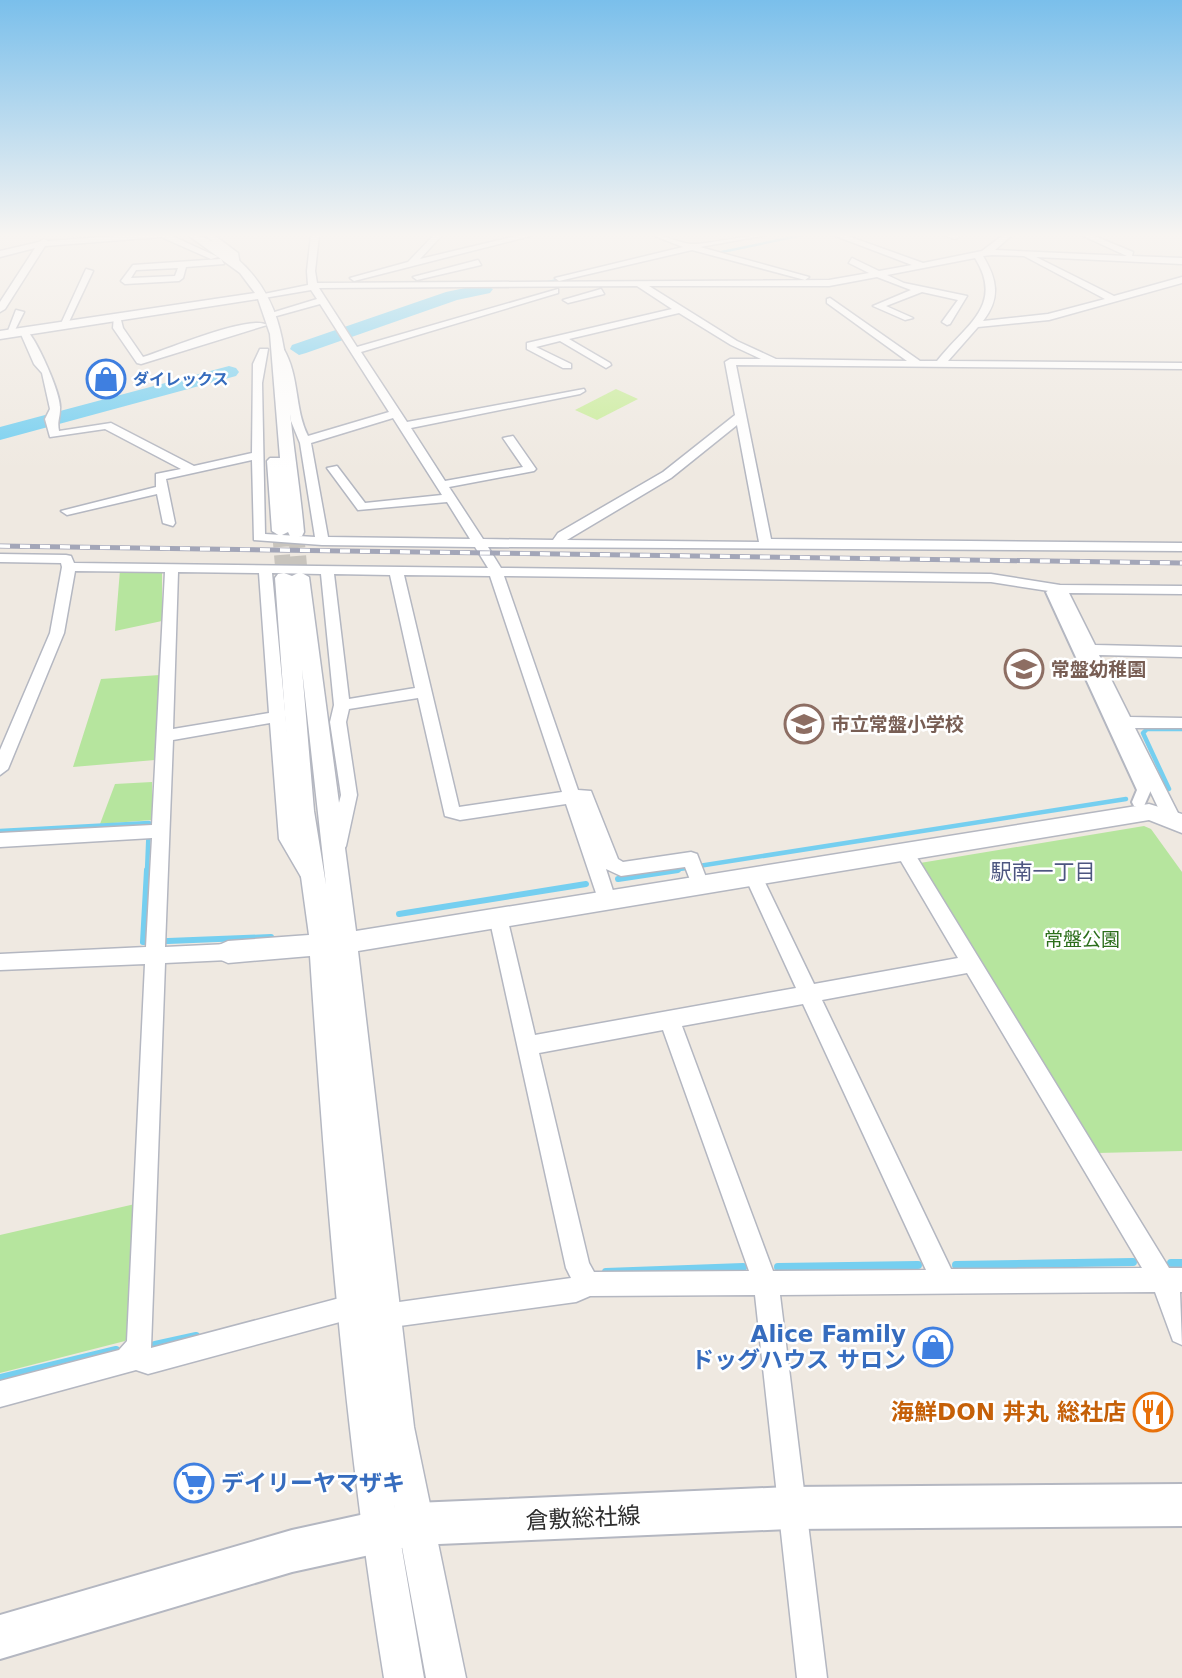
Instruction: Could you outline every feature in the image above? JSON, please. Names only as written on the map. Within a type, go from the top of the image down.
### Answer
[{"type":"main road","name":"倉敷総社線","points":[[0,1637],[292,1551],[397,1527],[789,1508],[1182,1505]]},
{"type":"street","points":[[5,335],[18,313]]},
{"type":"street","points":[[62,326],[68,313]]},
{"type":"street","points":[[5,335],[147,313]]},
{"type":"street","points":[[260,313],[280,531]]},
{"type":"street","points":[[329,313],[496,571],[607,900]]},
{"type":"street","points":[[355,351],[482,313]]},
{"type":"street","points":[[567,366],[530,347],[532,344],[663,313]]},
{"type":"street","points":[[689,313],[734,343],[778,362]]},
{"type":"street","points":[[847,313],[918,364]]},
{"type":"street","points":[[896,313],[908,318]]},
{"type":"street","points":[[947,322],[953,313]]},
{"type":"street","points":[[940,364],[977,324],[983,313]]},
{"type":"street","points":[[977,324],[1063,313]]},
{"type":"street","points":[[273,314],[279,350],[296,532]]},
{"type":"street","points":[[117,318],[118,328],[141,361],[243,327],[262,325]]},
{"type":"street","points":[[25,332],[39,364],[47,372],[55,409],[51,422],[54,435],[107,425],[192,470]]},
{"type":"street","points":[[560,337],[606,365]]},
{"type":"street","points":[[279,350],[290,370],[298,433],[305,441],[322,541]]},
{"type":"street","points":[[264,351],[258,364],[257,383],[260,441],[256,456],[259,537],[322,541],[766,546],[730,362],[1182,366]]},
{"type":"street","points":[[404,426],[580,391]]},
{"type":"street","points":[[305,441],[396,413]]},
{"type":"street","points":[[556,544],[563,536],[667,475],[741,416]]},
{"type":"street","points":[[442,485],[530,469],[509,438]]},
{"type":"street","points":[[169,523],[160,477],[256,456]]},
{"type":"street","points":[[333,468],[362,507],[449,498]]},
{"type":"street","points":[[67,512],[163,489]]},
{"type":"street","points":[[765,543],[1182,547]]},
{"type":"street","points":[[0,558],[66,559],[69,567],[57,633],[0,769]]},
{"type":"street","points":[[69,567],[172,567],[283,575],[327,570],[396,570],[991,578],[1055,591],[1182,590]]},
{"type":"street","points":[[0,1394],[121,1363],[133,1356],[139,1345],[156,946],[153,832],[165,736],[172,567]]},
{"type":"street","points":[[327,570],[342,705],[338,722],[349,795],[335,855]]},
{"type":"street","points":[[396,570],[451,811],[460,814],[586,796],[611,864],[621,869],[691,859],[695,872]]},
{"type":"street","points":[[283,575],[276,717],[288,839],[313,882]]},
{"type":"street","points":[[283,575],[335,855],[333,1112],[365,1441],[397,1527],[446,1678]]},
{"type":"street","points":[[283,575],[296,689],[303,812],[313,882],[334,944],[385,1316],[397,1427],[397,1527],[404,1678]]},
{"type":"street","points":[[1055,591],[1090,650],[1176,821]]},
{"type":"street","points":[[1055,591],[1144,790],[1139,802]]},
{"type":"street","points":[[1090,650],[1182,652]]},
{"type":"street","points":[[342,705],[425,692]]},
{"type":"street","points":[[165,736],[276,717]]},
{"type":"street","points":[[1126,722],[1182,723]]},
{"type":"street","points":[[0,962],[156,946],[228,951],[334,944],[607,900],[695,872],[754,877],[904,850],[1149,812],[1176,821]]},
{"type":"street","points":[[0,840],[153,832]]},
{"type":"street","points":[[904,850],[972,964],[1173,1280],[1182,1332]]},
{"type":"street","points":[[754,877],[943,1279]]},
{"type":"street","points":[[498,917],[578,1268],[588,1284]]},
{"type":"street","points":[[527,1046],[972,964]]},
{"type":"street","points":[[669,1020],[766,1284],[789,1508],[811,1678]]},
{"type":"street","points":[[385,1316],[576,1290],[588,1284],[766,1284],[943,1279],[1173,1280]]},
{"type":"street","points":[[133,1356],[148,1361],[351,1307]]},
{"type":"green space","points":[[616,389],[638,399],[597,420],[575,410]]},
{"type":"green space","points":[[120,570],[162,571],[162,621],[115,631]]},
{"type":"green space","points":[[160,675],[155,760],[73,767],[101,679]]},
{"type":"green space","points":[[152,782],[152,820],[100,824],[115,784]]},
{"type":"green space","name":"常盤公園","points":[[1144,826],[1151,829],[1182,872],[1182,1151],[1097,1153],[920,863]]},
{"type":"green space","points":[[135,1204],[129,1336],[125,1341],[0,1373],[0,1235]]},
{"type":"waterway","points":[[299,349],[402,313]]},
{"type":"waterway","points":[[0,434],[229,372]]},
{"type":"waterway","points":[[1169,789],[1143,733],[1147,729],[1182,729]]},
{"type":"waterway","points":[[667,871],[1126,799]]},
{"type":"waterway","points":[[0,831],[149,823],[147,871]]},
{"type":"waterway","points":[[147,870],[143,942],[271,937]]},
{"type":"waterway","points":[[618,879],[678,870]]},
{"type":"waterway","points":[[399,914],[586,884]]},
{"type":"waterway","points":[[956,1265],[1133,1262]]},
{"type":"waterway","points":[[1171,1263],[1182,1263]]},
{"type":"waterway","points":[[778,1267],[918,1265]]},
{"type":"waterway","points":[[606,1272],[743,1267]]},
{"type":"waterway","points":[[155,1345],[196,1336]]},
{"type":"waterway","points":[[0,1378],[116,1350]]},
{"type":"tunnel","points":[[280,531],[284,578]]},
{"type":"tunnel","points":[[296,532],[300,577]]},
{"type":"railway","points":[[0,546],[1182,563]]},
{"type":"place","name":"ダイレックス","points":[[106,379]]},
{"type":"place","name":"常盤幼稚園","points":[[1024,669]]},
{"type":"place","name":"市立常盤小学校","points":[[804,724]]},
{"type":"place","name":"Alice Family ドッグハウス サロン","points":[[933,1347]]},
{"type":"place","name":"海鮮DON 丼丸 総社店","points":[[1153,1412]]},
{"type":"place","name":"デイリーヤマザキ","points":[[194,1483]]},
{"type":"district","name":"駅南一丁目","points":[[1043,872]]}]
